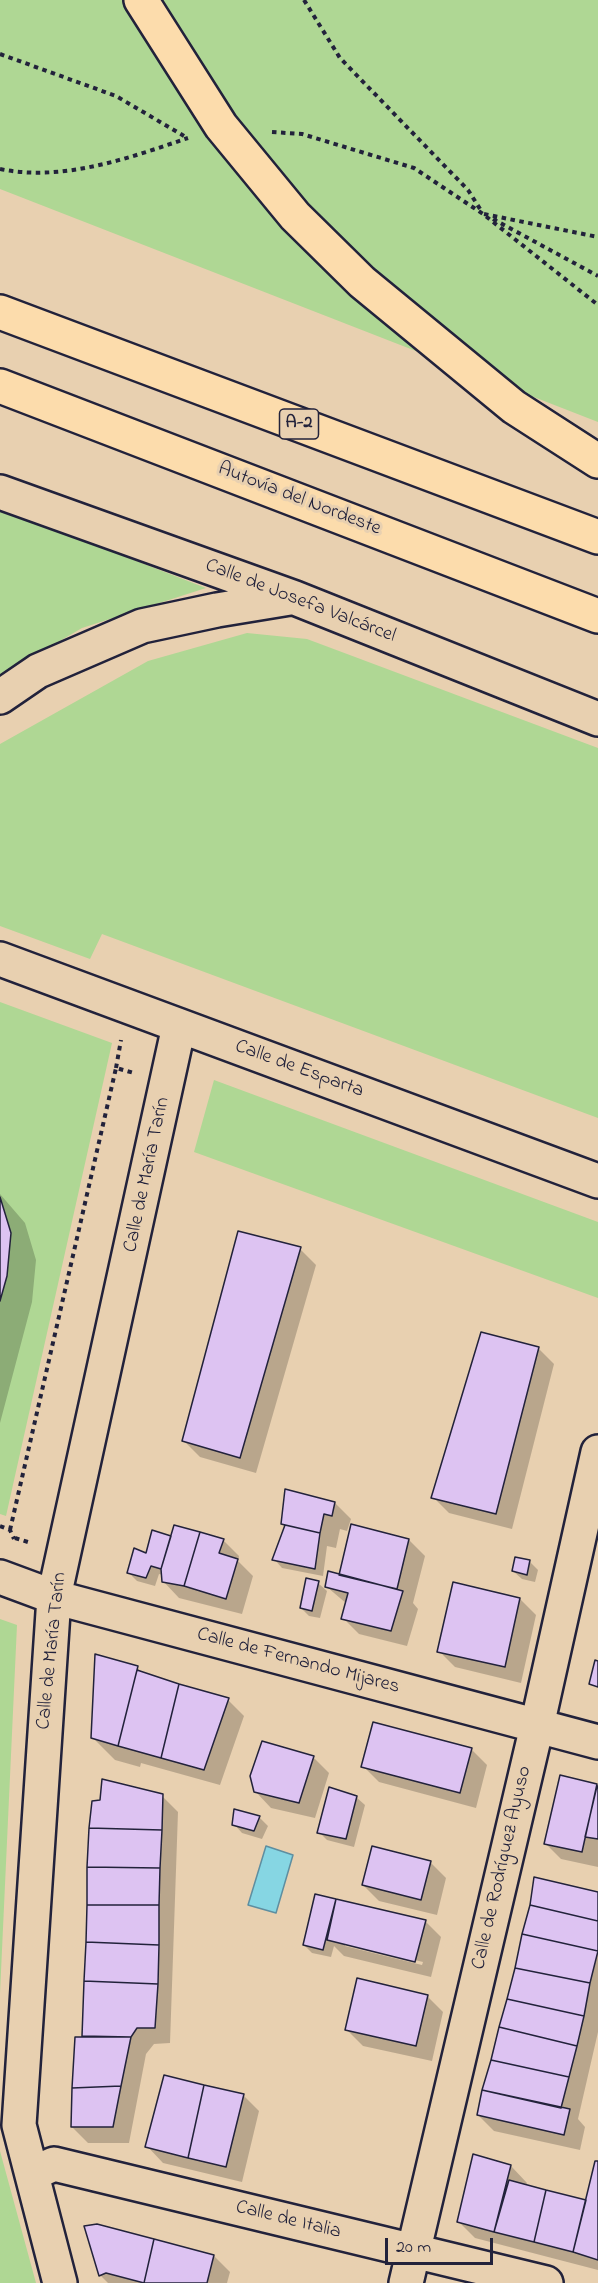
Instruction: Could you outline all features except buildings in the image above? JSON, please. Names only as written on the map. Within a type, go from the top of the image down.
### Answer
[{"type":"highway","points":[[141,0],[234,144],[295,216],[362,282],[514,407],[598,461]]},
{"type":"highway","name":"A-2","points":[[0,312],[598,537]]},
{"type":"highway","name":"Autovía del Nordeste","points":[[0,386],[598,616]]},
{"type":"highway","points":[[0,399],[59,408]]},
{"type":"street","name":"Calle de Josefa Valcárcel","points":[[0,492],[295,598],[598,719]]},
{"type":"street","points":[[0,697],[38,670],[142,626],[218,610],[295,598]]},
{"type":"street","name":"Calle de Esparta","points":[[0,959],[598,1181]]},
{"type":"street","name":"Calle de María Tarín","points":[[60,2283],[19,2125],[54,1597],[179,1026]]},
{"type":"street","name":"Calle de Rodríguez Ayuso","points":[[406,2283],[537,1726],[598,1452]]},
{"type":"street","name":"Calle de Fernando Mijares","points":[[0,1577],[54,1597],[598,1742]]},
{"type":"street","name":"Calle de Italia","points":[[32,2174],[54,2164],[546,2283]]},
{"type":"path","points":[[304,0],[340,58],[468,190],[483,214],[598,276]]},
{"type":"path","points":[[0,54],[116,96],[188,138],[234,144],[262,131],[302,134],[414,168],[483,214],[598,305]]},
{"type":"path","points":[[0,169],[25,174],[115,162],[188,138]]},
{"type":"path","points":[[483,214],[598,237]]},
{"type":"path","points":[[0,1526],[10,1530],[15,1538]]},
{"type":"green space","points":[[0,0],[598,0],[598,422],[0,189]]},
{"type":"green space","points":[[0,508],[206,588],[82,628],[0,676]]},
{"type":"green space","points":[[247,633],[307,639],[598,748],[598,1118],[102,934],[90,959],[0,926],[0,744],[148,661]]},
{"type":"green space","points":[[0,1002],[112,1043],[6,1516],[0,1514]]},
{"type":"green space","points":[[214,1080],[598,1222],[598,1298],[194,1152]]},
{"type":"green space","points":[[0,1619],[17,1625],[0,1993]]},
{"type":"green space","points":[[0,2151],[36,2283],[0,2283]]},
{"type":"water","points":[[266,1846],[293,1855],[276,1913],[248,1905]]}]
